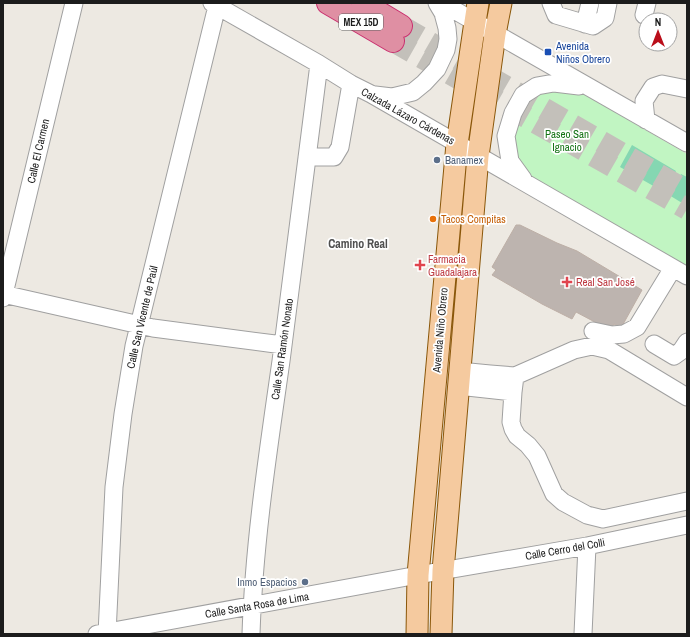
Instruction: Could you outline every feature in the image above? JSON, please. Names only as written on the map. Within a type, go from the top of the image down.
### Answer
[{"type":"highway","name":"MEX 15D","points":[[328,3],[397,33],[363,3]]},
{"type":"main road","name":"Avenida Niño Obrero","points":[[441,634],[443,571],[478,156],[495,34],[501,3]]},
{"type":"main road","name":"Avenida Niño Obrero","points":[[417,634],[418,575],[457,144],[477,13]]},
{"type":"street","name":"Calle El Carmen","points":[[3,295],[74,3]]},
{"type":"street","points":[[371,94],[392,97],[413,92],[437,69],[446,50],[448,39],[443,13],[436,3]]},
{"type":"street","points":[[442,3],[477,13],[495,34],[687,143]]},
{"type":"street","points":[[551,3],[556,15],[593,26],[605,18],[608,3]]},
{"type":"street","points":[[585,24],[590,3]]},
{"type":"street","name":"Calzada Lázaro Cárdenas","points":[[214,4],[319,64],[350,84],[371,94],[680,272]]},
{"type":"street","name":"Calle San Vicente de Paúl","points":[[103,633],[114,486],[123,414],[134,346],[214,4]]},
{"type":"street","name":"Calle San Ramón Nonato","points":[[251,634],[252,605],[262,497],[319,64]]},
{"type":"street","points":[[526,183],[510,161],[506,136],[513,113],[523,96],[536,86],[554,83],[588,87]]},
{"type":"street","points":[[307,157],[334,157],[340,148],[350,84]]},
{"type":"street","points":[[646,120],[644,101],[653,87],[662,84],[687,89]]},
{"type":"street","points":[[593,331],[612,335],[624,334],[637,327],[680,272]]},
{"type":"street","points":[[3,295],[153,328],[283,345]]},
{"type":"street","points":[[654,344],[674,356],[681,351],[687,342]]},
{"type":"street","points":[[459,378],[514,384],[574,350],[592,346],[609,350],[687,397]]},
{"type":"street","points":[[514,384],[511,422],[513,429],[517,436],[528,445],[537,456],[554,494],[563,502],[587,515],[603,519],[687,501]]},
{"type":"street","name":"Calle Cerro del Colli","points":[[418,575],[587,546],[687,525]]},
{"type":"street","points":[[583,634],[587,546]]},
{"type":"street","name":"Calle Santa Rosa de Lima","points":[[103,633],[418,575]]},
{"type":"green space","name":"Paseo San Ignacio","points":[[573,88],[687,154],[687,266],[524,173],[512,156],[515,116],[540,90]]},
{"type":"green space","points":[[632,145],[676,171],[664,192],[620,167]]},
{"type":"green space","points":[[681,174],[687,177],[687,206],[669,195]]},
{"type":"building","name":"Real San José","points":[[516,225],[520,225],[577,251],[642,290],[621,328],[614,324],[610,330],[576,312],[572,319],[542,304],[492,275],[496,270],[492,267]]},
{"type":"tunnel","points":[[401,26],[687,191]]},
{"type":"tunnel","points":[[393,41],[687,209]]},
{"type":"place","name":"Avenida Niños Obrero","points":[[548,52]]},
{"type":"place","name":"Banamex","points":[[437,160]]},
{"type":"place","name":"Tacos Compitas","points":[[433,219]]},
{"type":"place","name":"Farmacia Guadalajara","points":[[420,265]]},
{"type":"place","name":"Real San José","points":[[567,282]]},
{"type":"place","name":"Inmo Espacios","points":[[305,582]]},
{"type":"district","name":"Camino Real","points":[[358,244]]}]
